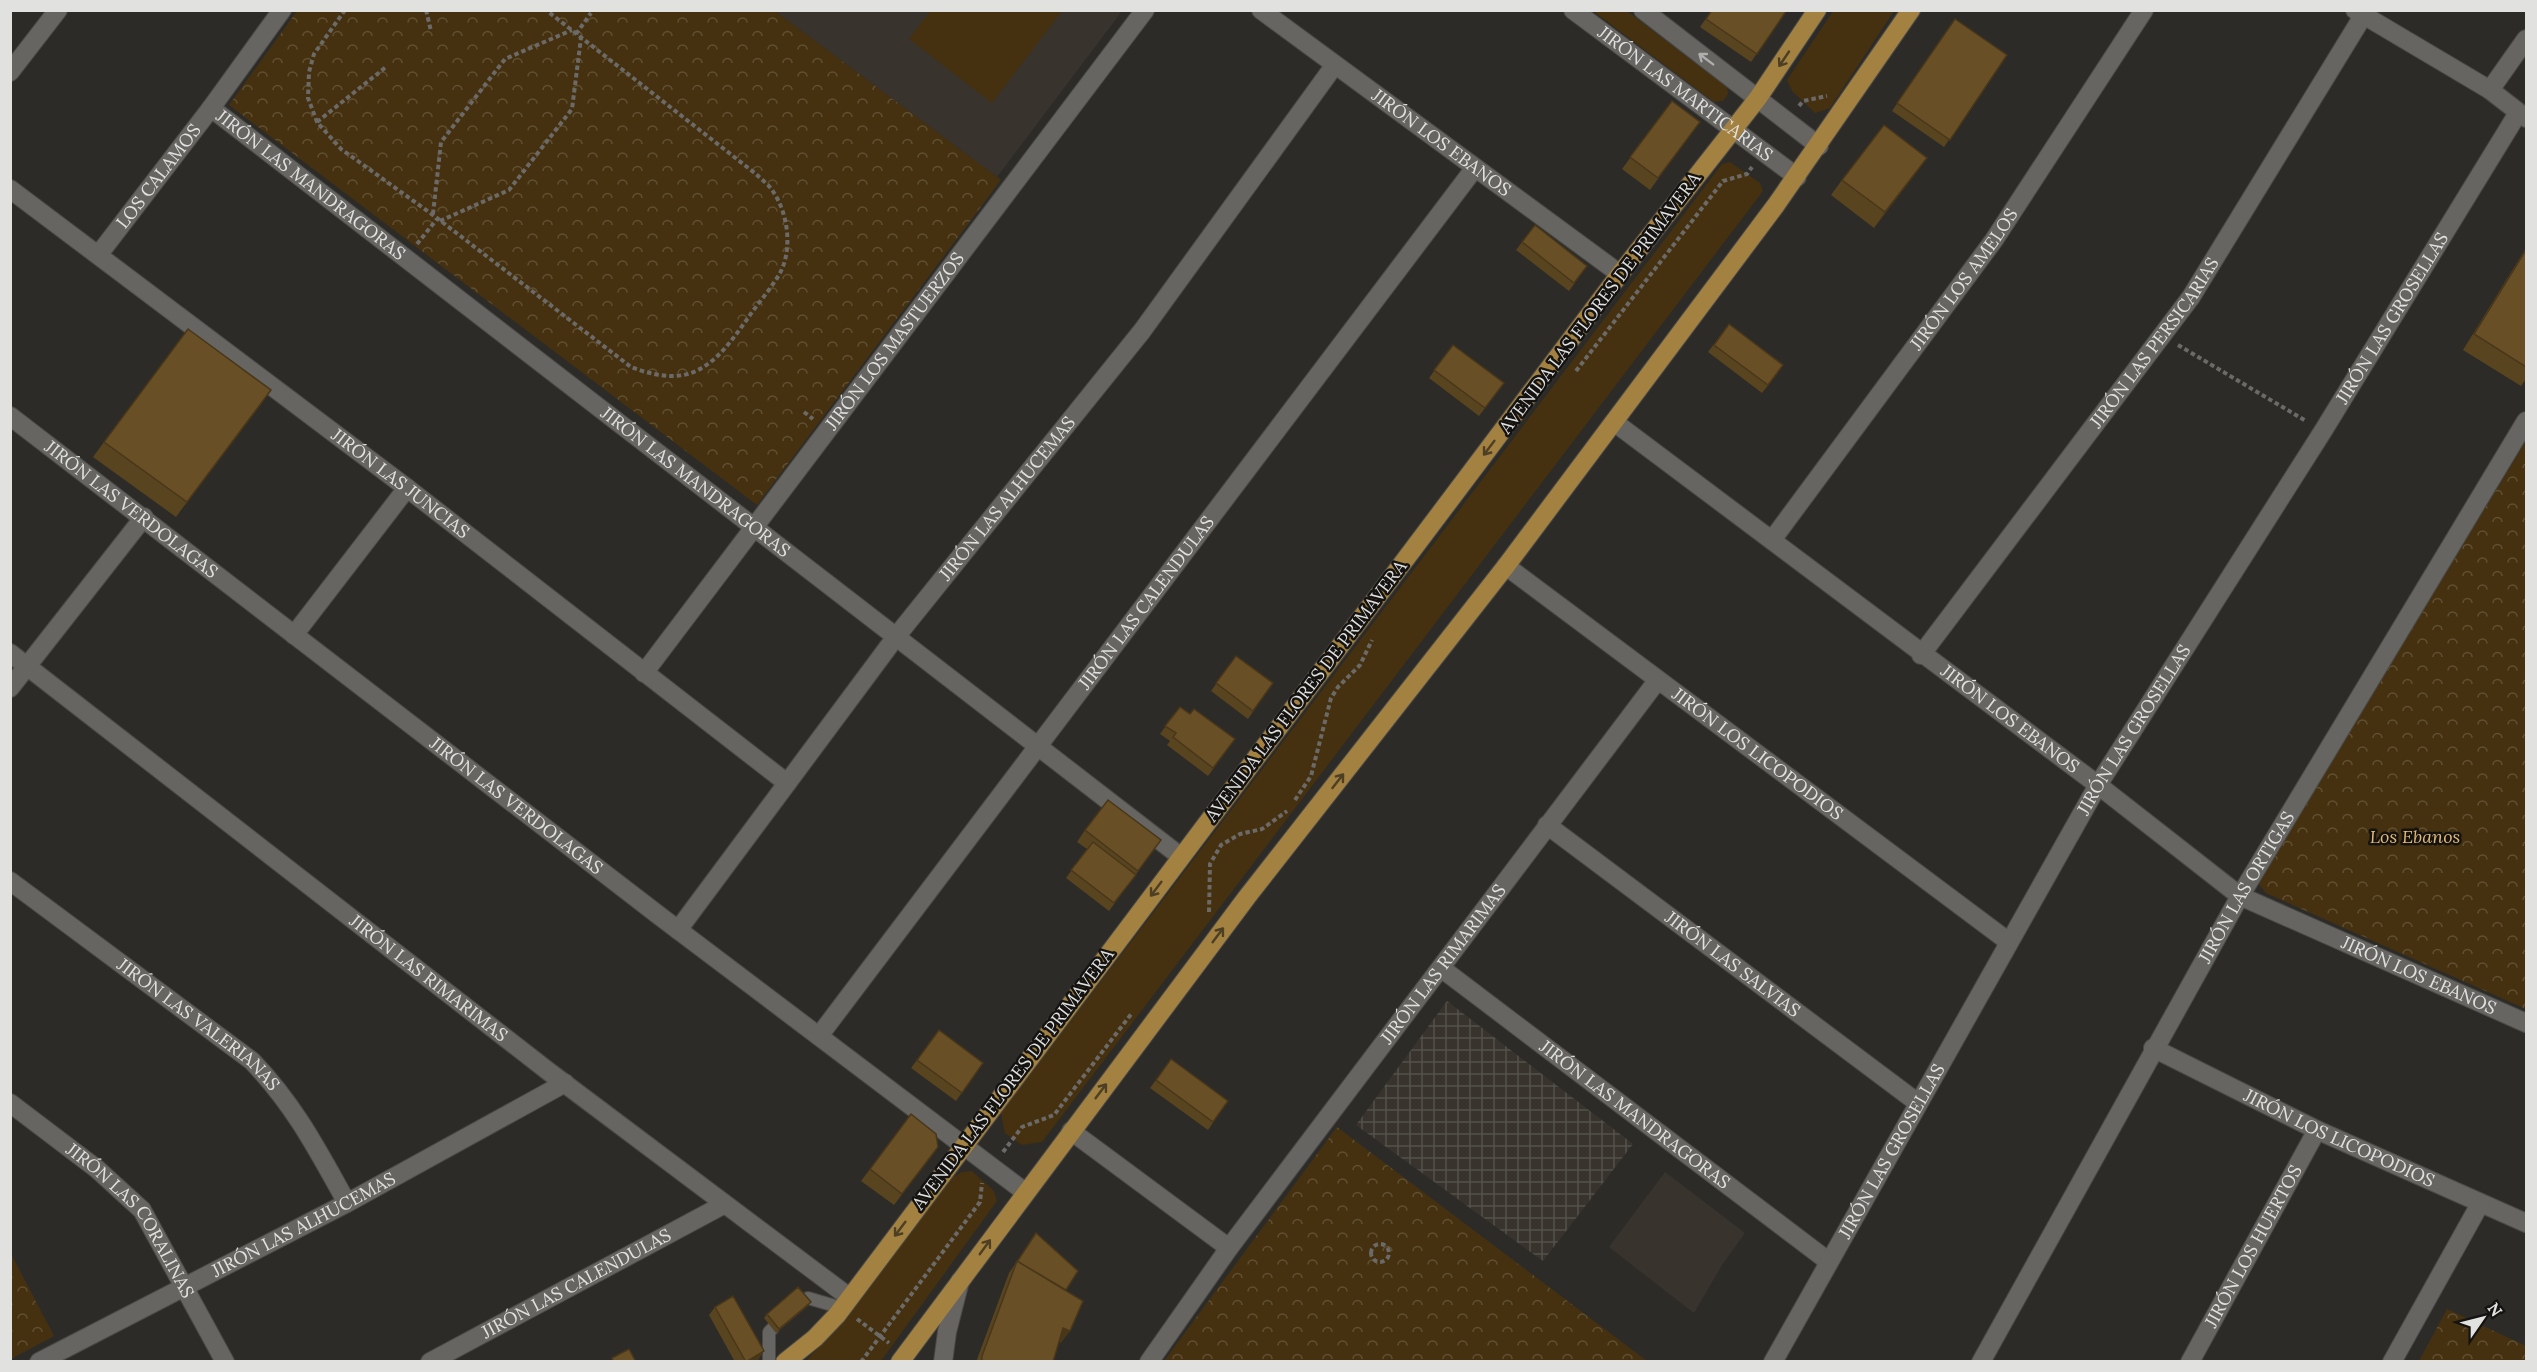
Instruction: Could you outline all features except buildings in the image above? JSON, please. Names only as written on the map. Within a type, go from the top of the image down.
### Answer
[{"type":"main road","name":"AVENIDA LAS FLORES DE PRIMAVERA","points":[[784,1362],[815,1338],[845,1303],[1620,274],[1758,98],[1817,10]]},
{"type":"main road","points":[[903,1358],[1246,897],[1506,566],[1614,422],[1797,177],[1911,10]]},
{"type":"street","points":[[10,72],[58,10]]},
{"type":"street","name":"LOS CALAMOS","points":[[99,254],[211,108],[282,10]]},
{"type":"street","name":"JIRÓN LOS MASTUERZOS","points":[[644,673],[1145,10]]},
{"type":"street","name":"JIRÓN LOS EBANOS","points":[[1261,10],[1474,169],[1620,274]]},
{"type":"street","name":"JIRÓN LAS MARTICARIAS","points":[[1573,10],[1732,131],[1797,177]]},
{"type":"street","points":[[1643,10],[1819,146]]},
{"type":"street","name":"JIRÓN LOS AMELOS","points":[[1772,540],[1994,240],[2144,10]]},
{"type":"street","points":[[2360,13],[2490,90],[2522,115]]},
{"type":"street","name":"JIRÓN LAS PERSICARIAS","points":[[1921,655],[2191,297],[2360,13]]},
{"type":"street","points":[[2490,90],[2526,39]]},
{"type":"street","name":"JIRÓN LAS ALHUCEMAS","points":[[678,930],[895,638],[1142,331],[1334,66]]},
{"type":"street","name":"JIRÓN LAS MANDRAGORAS","points":[[211,108],[1180,856]]},
{"type":"street","name":"JIRÓN LAS GROSELLAS","points":[[1773,1362],[2098,785],[2522,115]]},
{"type":"street","name":"JIRÓN LAS CALENDULAS","points":[[819,1036],[1474,169]]},
{"type":"street","name":"JIRÓN LAS JUNCIAS","points":[[10,189],[406,488],[787,783]]},
{"type":"street","name":"JIRÓN LAS VERDOLAGAS","points":[[10,416],[678,930],[1025,1192]]},
{"type":"street","name":"JIRÓN LAS ORTIGAS","points":[[1981,1362],[2153,1048],[2240,896],[2526,421]]},
{"type":"street","name":"JIRÓN LOS EBANOS","points":[[1614,422],[1921,655],[2098,785],[2240,896],[2526,1023]]},
{"type":"street","points":[[294,635],[406,488]]},
{"type":"street","points":[[10,688],[144,517]]},
{"type":"street","name":"JIRÓN LOS LICOPODIOS","points":[[1506,566],[2008,942]]},
{"type":"street","name":"JIRÓN LAS RIMARIMAS","points":[[10,653],[565,1083],[832,1285],[845,1303]]},
{"type":"street","name":"JIRÓN LAS RIMARIMAS","points":[[1149,1362],[1229,1248],[1657,681]]},
{"type":"street","name":"JIRÓN LAS SALVIAS","points":[[1547,825],[1918,1103]]},
{"type":"street","name":"JIRÓN LAS VALERIANAS","points":[[10,881],[252,1061],[277,1087],[302,1120],[347,1203]]},
{"type":"street","name":"JIRÓN LAS MANDRAGORAS","points":[[1441,968],[1828,1261]]},
{"type":"street","name":"JIRÓN LOS LICOPODIOS","points":[[2153,1048],[2317,1130],[2526,1223]]},
{"type":"street","name":"JIRÓN LAS ALHUCEMAS","points":[[39,1362],[347,1203],[565,1083]]},
{"type":"street","name":"JIRÓN LAS CORALINAS","points":[[10,1103],[97,1168],[142,1210],[225,1362]]},
{"type":"street","name":"JIRÓN LOS HUERTOS","points":[[2190,1362],[2317,1130]]},
{"type":"street","points":[[1071,1131],[1229,1248]]},
{"type":"street","name":"JIRÓN LAS CALENDULAS","points":[[430,1362],[723,1204]]},
{"type":"street","points":[[2392,1362],[2480,1204]]},
{"type":"street","points":[[943,1362],[947,1332],[960,1281]]},
{"type":"lane","points":[[832,1285],[806,1300],[845,1303]]},
{"type":"lane","points":[[769,1362],[769,1332],[773,1328]]},
{"type":"path","points":[[345,10],[314,54],[309,72],[308,98],[317,122],[341,149],[437,218],[632,367],[650,374],[672,376],[696,371],[716,358],[732,340],[780,273],[785,258],[788,234],[783,213],[773,191],[756,174],[546,10]]},
{"type":"path","points":[[426,10],[431,31]]},
{"type":"path","points":[[576,34],[591,13]]},
{"type":"path","points":[[437,218],[441,142],[505,58],[572,30]]},
{"type":"path","points":[[417,244],[437,218],[509,190],[572,109],[581,38]]},
{"type":"path","points":[[317,122],[386,67]]},
{"type":"path","points":[[1572,376],[1723,181],[1747,174]]},
{"type":"path","points":[[2162,335],[2323,431]]},
{"type":"path","points":[[1294,801],[1311,776],[1331,698],[1359,665],[1374,637]]},
{"type":"path","points":[[1202,922],[1209,912],[1210,864],[1221,845],[1240,834],[1262,829],[1288,809]]},
{"type":"path","points":[[1013,1138],[1022,1127],[1054,1115],[1139,1004]]},
{"type":"path","points":[[861,1362],[980,1202],[983,1180]]},
{"type":"path","points":[[1378,1243],[1385,1244],[1389,1249],[1389,1256],[1384,1262],[1379,1262],[1371,1256],[1371,1251],[1378,1243]]},
{"type":"path","points":[[845,1303],[903,1358]]},
{"type":"shaded area","points":[[775,11],[1122,11],[997,177]]},
{"type":"shaded area","points":[[1447,1001],[1633,1144],[1543,1261],[1356,1125]]},
{"type":"shaded area","points":[[1665,1172],[1745,1233],[1722,1265],[1694,1313],[1609,1247]]},
{"type":"green space","points":[[931,10],[1062,11],[992,103],[909,39]]},
{"type":"green space","points":[[1834,10],[1894,11],[1830,108],[1815,113],[1792,91],[1787,80]]},
{"type":"green space","points":[[297,11],[775,11],[1001,180],[757,505],[229,105]]},
{"type":"green space","points":[[1593,11],[1627,11],[1727,87],[1728,94],[1723,101],[1714,102]]},
{"type":"green space","points":[[1730,162],[1760,183],[1763,191],[1042,1142],[1022,1145],[1005,1133],[1001,1113],[1722,164]]},
{"type":"green space","name":"Los Ebanos","points":[[2526,441],[2526,1009],[2266,893],[2257,882]]},
{"type":"green space","points":[[1337,1127],[1647,1361],[1164,1361]]},
{"type":"green space","points":[[972,1171],[994,1191],[997,1201],[881,1361],[805,1362],[842,1322],[953,1177],[962,1172]]},
{"type":"green space","points":[[10,1252],[54,1336],[11,1359],[10,1359]]},
{"type":"green space","points":[[2447,1309],[2526,1346],[2526,1361],[2419,1361]]}]
